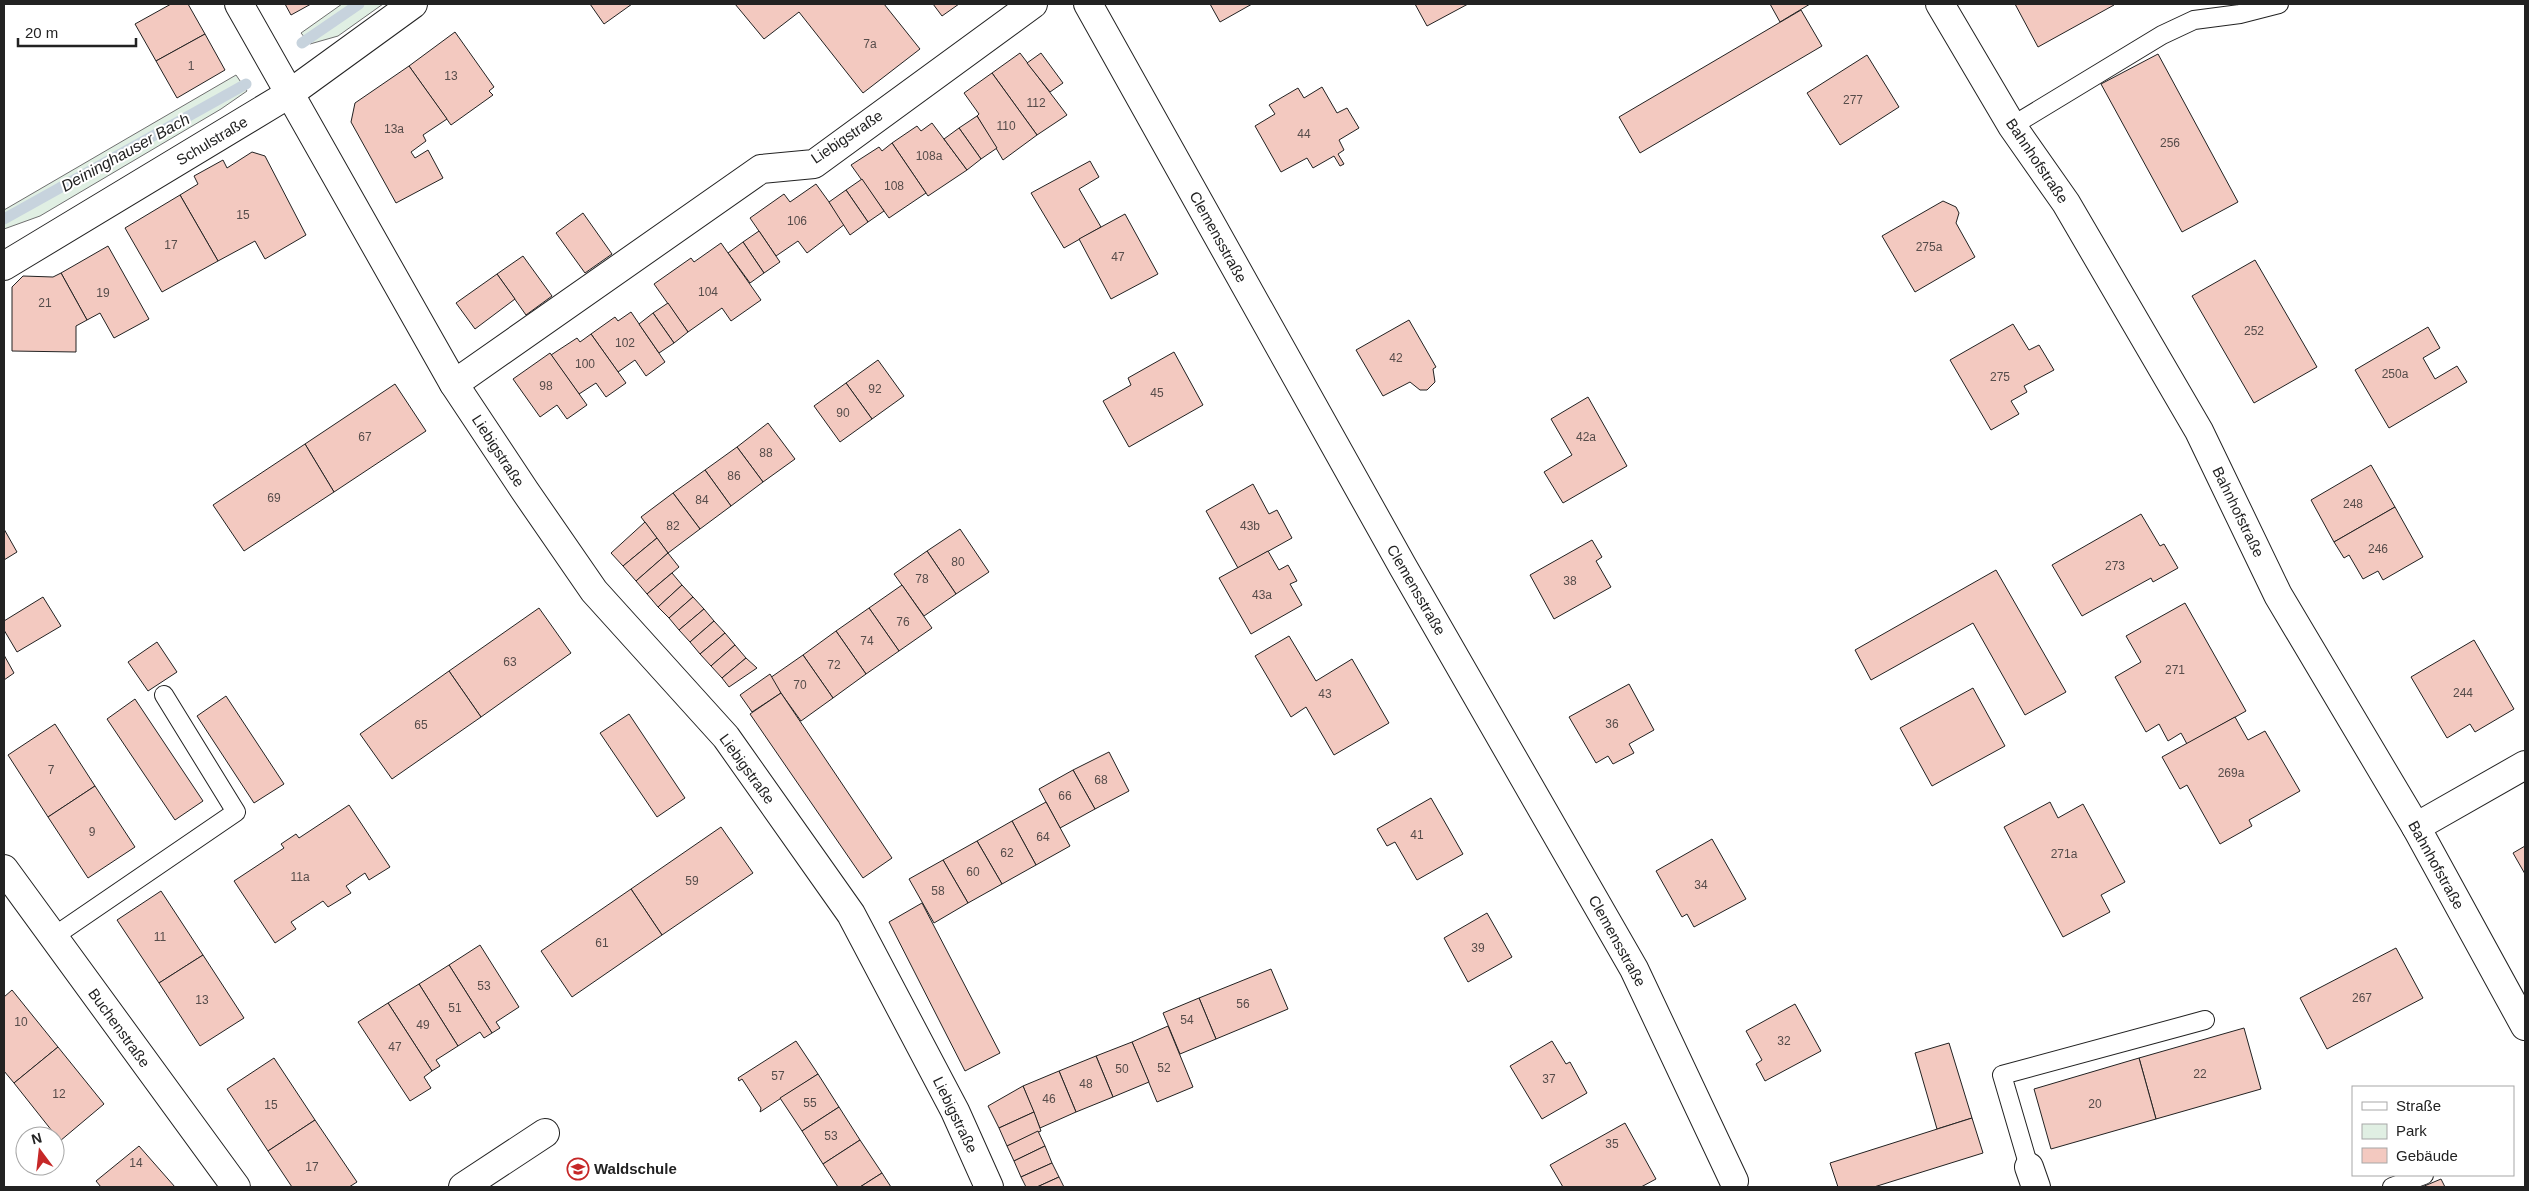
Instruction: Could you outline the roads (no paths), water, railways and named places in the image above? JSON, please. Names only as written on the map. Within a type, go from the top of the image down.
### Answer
[{"type":"street","name":"Liebigstraße","points":[[239,4],[454,384],[594,592],[726,737],[851,914],[954,1111],[989,1187]]},
{"type":"street","name":"Schulstraße","points":[[4,266],[289,94],[413,4]]},
{"type":"street","name":"Liebigstraße","points":[[454,384],[761,169],[814,164],[1033,4]]},
{"type":"street","name":"Clemensstraße","points":[[1088,4],[1403,567],[1634,969],[1734,1181]]},
{"type":"street","name":"Bahnhofstraße","points":[[1940,4],[2012,126],[2066,203],[2198,431],[2278,595],[2416,827],[2525,1026]]},
{"type":"street","points":[[2416,827],[2525,765]]},
{"type":"street","name":"Buchenstraße","points":[[4,869],[236,1187]]},
{"type":"street","points":[[463,1187],[546,1133]]},
{"type":"lane","points":[[2012,126],[2194,20],[2240,14],[2279,4]]},
{"type":"lane","points":[[53,937],[236,812],[164,695]]},
{"type":"lane","points":[[2032,1177],[2002,1075],[2204,1020]]},
{"type":"lane","points":[[2392,1187],[2421,1176]]},
{"type":"waterway","name":"Deininghauser Bach","points":[[302,43],[359,4]]},
{"type":"waterway","name":"Deininghauser Bach","points":[[4,219],[246,84]]},
{"type":"place","name":"Waldschule","points":[[578,1169]]}]
